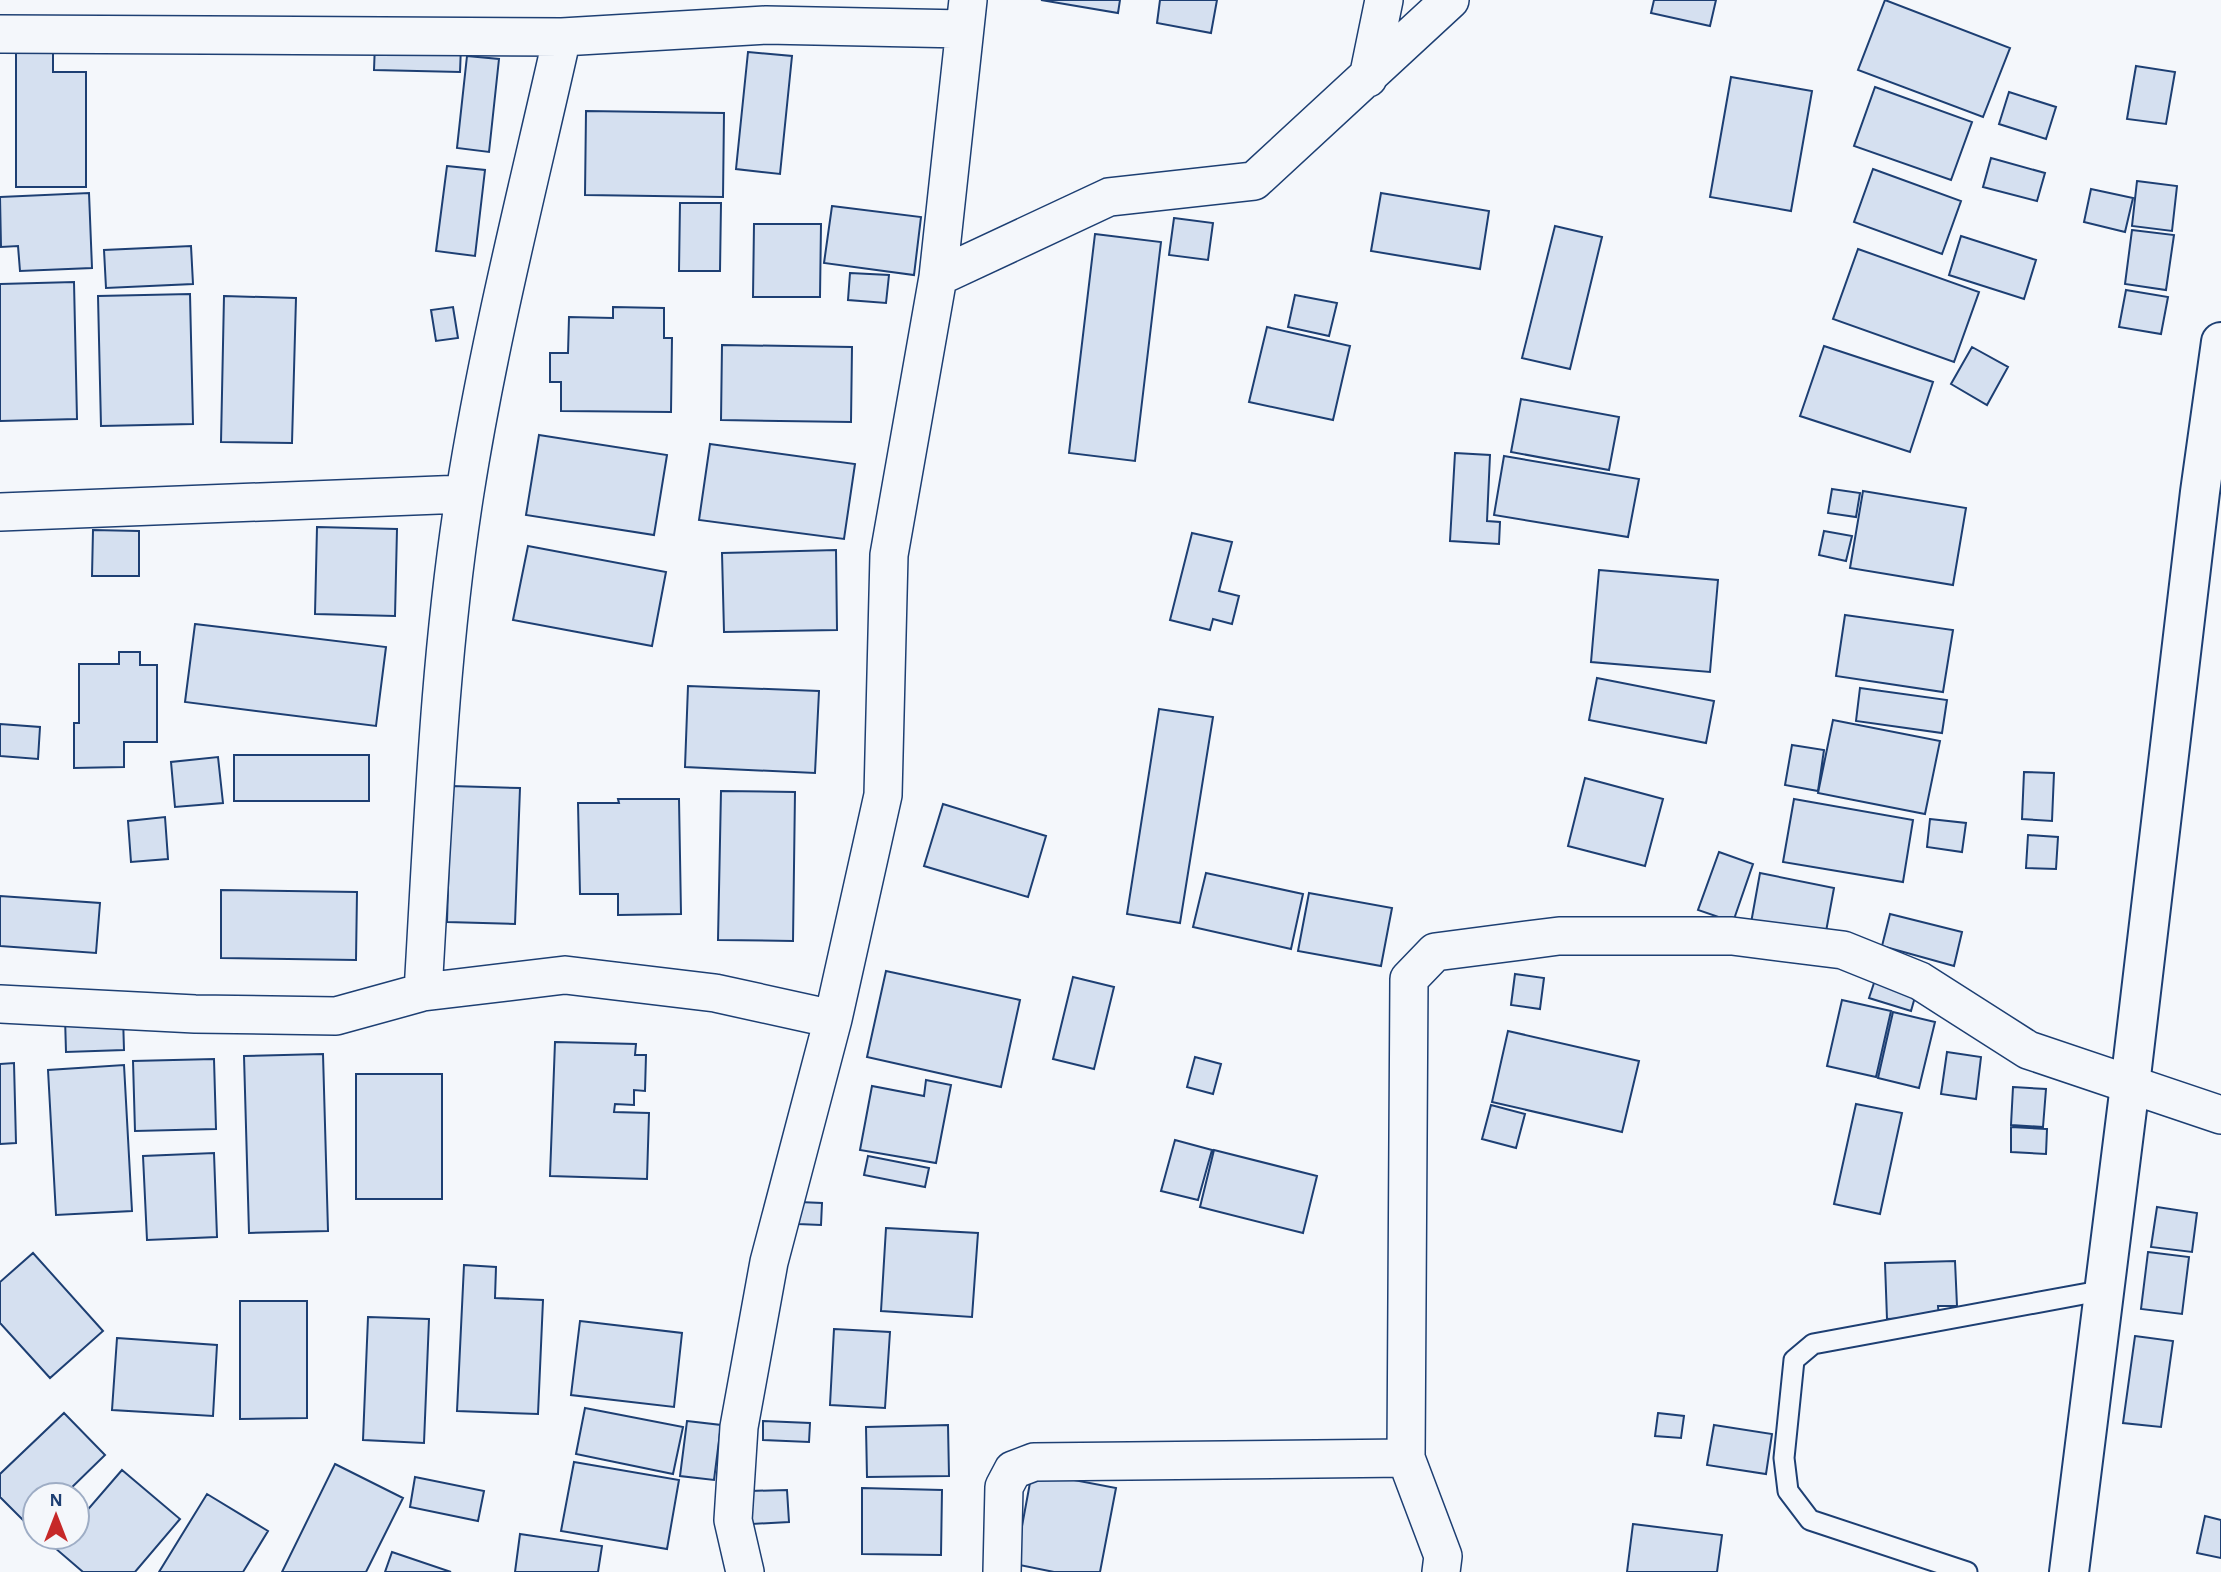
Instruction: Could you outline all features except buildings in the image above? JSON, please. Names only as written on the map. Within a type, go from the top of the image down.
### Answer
[{"type":"main road","points":[[2069,1572],[2200,492],[2221,341]]},
{"type":"street","points":[[1368,78],[1384,0]]},
{"type":"street","points":[[938,278],[1109,197],[1254,181],[1450,0]]},
{"type":"street","points":[[0,34],[562,37],[966,15],[938,278],[889,555],[883,795],[833,1019],[769,1262],[739,1427],[733,1520],[746,1572]]},
{"type":"street","points":[[423,992],[441,689],[464,494],[482,393],[562,37]]},
{"type":"street","points":[[0,512],[464,494]]},
{"type":"street","points":[[1441,1572],[1443,1556],[1406,1458],[1409,979],[1435,952],[1559,936],[1732,936],[1843,950],[1920,981],[2028,1050],[2221,1115]]},
{"type":"street","points":[[0,1004],[195,1014],[336,1016],[423,992],[565,975],[715,993],[833,1019]]},
{"type":"street","points":[[1002,1572],[1004,1487],[1013,1471],[1034,1462],[1406,1458]]},
{"type":"lane","points":[[1967,1572],[1810,1520],[1788,1491],[1784,1458],[1794,1360],[1813,1344],[2105,1290]]}]
